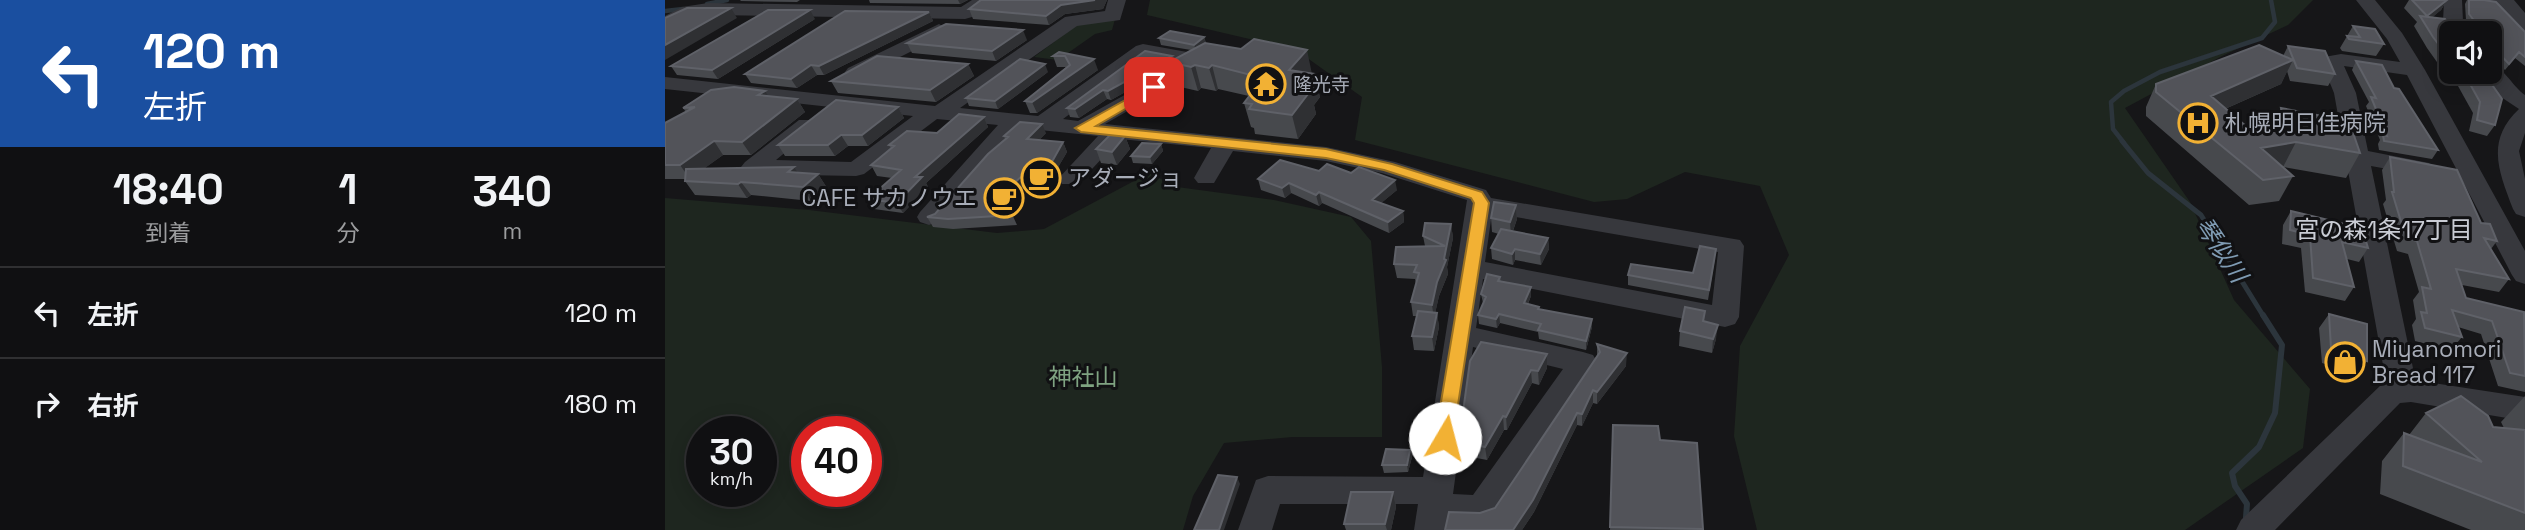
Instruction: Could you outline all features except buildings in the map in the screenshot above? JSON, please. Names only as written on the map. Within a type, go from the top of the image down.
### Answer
[{"type":"street","points":[[806,96],[947,25],[970,20],[983,0]]},
{"type":"street","points":[[838,100],[753,167],[856,169],[1072,21],[1113,16],[1117,0]]},
{"type":"street","points":[[2365,0],[2395,37],[2415,70],[2525,275]]},
{"type":"street","points":[[2453,0],[2453,21]]},
{"type":"street","points":[[2493,0],[2506,2],[2525,25]]},
{"type":"street","points":[[736,30],[771,9]]},
{"type":"street","points":[[665,24],[689,10],[845,11],[970,20]]},
{"type":"street","points":[[812,32],[845,11]]},
{"type":"street","points":[[1029,32],[1056,34]]},
{"type":"street","points":[[1042,124],[1143,50],[1202,60],[1081,128]]},
{"type":"street","points":[[883,59],[922,62]]},
{"type":"street","points":[[2411,391],[2400,376],[2345,93],[2331,61],[2415,70]]},
{"type":"street","points":[[974,67],[1001,70]]},
{"type":"street","points":[[669,73],[723,88],[936,112],[1013,115],[1042,124],[1326,154],[1387,167],[1477,195],[1481,203],[1435,510]]},
{"type":"street","points":[[700,104],[745,74]]},
{"type":"street","points":[[2501,84],[2508,93],[2525,104]]},
{"type":"street","points":[[2523,200],[2507,155],[2508,140],[2525,114]]},
{"type":"street","points":[[929,218],[1013,115]]},
{"type":"street","points":[[1070,179],[1114,132]]},
{"type":"street","points":[[1206,178],[1226,142]]},
{"type":"street","points":[[2356,156],[2471,176]]},
{"type":"street","points":[[1471,268],[1725,317],[1731,246],[1481,203]]},
{"type":"street","points":[[1255,530],[1268,490],[1435,510],[1482,509],[1583,363],[1460,334]]},
{"type":"street","points":[[2253,530],[2392,393],[2411,391],[2525,409]]},
{"type":"green space","points":[[1150,0],[2313,0],[2288,25],[2222,56],[2125,108],[2190,202],[2234,300],[2310,389],[2303,448],[2185,530],[1757,530],[1734,436],[1740,346],[1789,255],[1760,186],[1685,172],[1627,199],[1594,202],[1355,140],[1362,97],[1296,50],[1147,15]]},
{"type":"green space","points":[[1115,19],[1112,30],[1095,34],[1058,60],[1034,57],[1077,25]]},
{"type":"green space","name":"神社山","points":[[1149,173],[1177,187],[1274,200],[1351,217],[1371,241],[1382,367],[1382,437],[1292,437],[1224,443],[1193,496],[1183,530],[665,530],[665,198],[809,210],[997,233],[1044,229]]},
{"type":"waterway","points":[[707,4],[727,0]]},
{"type":"waterway","name":"琴似川","points":[[2124,143],[2113,129],[2111,102],[2124,91],[2160,72],[2262,38],[2275,22],[2271,0]]},
{"type":"waterway","points":[[665,11],[683,9]]},
{"type":"waterway","name":"琴似川","points":[[2122,141],[2148,173],[2201,215],[2264,317]]},
{"type":"waterway","name":"琴似川","points":[[2245,530],[2247,504],[2235,486],[2232,473],[2259,447],[2275,413],[2282,345],[2263,315]]},
{"type":"place","name":"隆光寺","points":[[1266,84]]},
{"type":"place","name":"札幌明日佳病院","points":[[2198,123]]},
{"type":"place","name":"アダージョ","points":[[1041,178]]},
{"type":"place","name":"CAFE サカノウエ","points":[[1004,198]]},
{"type":"place","name":"Miyanomori Bread 117","points":[[2345,362]]},
{"type":"district","name":"宮の森1条17丁目","points":[[2384,230]]},
{"type":"route","points":[[1154,87],[1081,128],[1326,154],[1387,167],[1477,195],[1481,203],[1445,438]]}]
